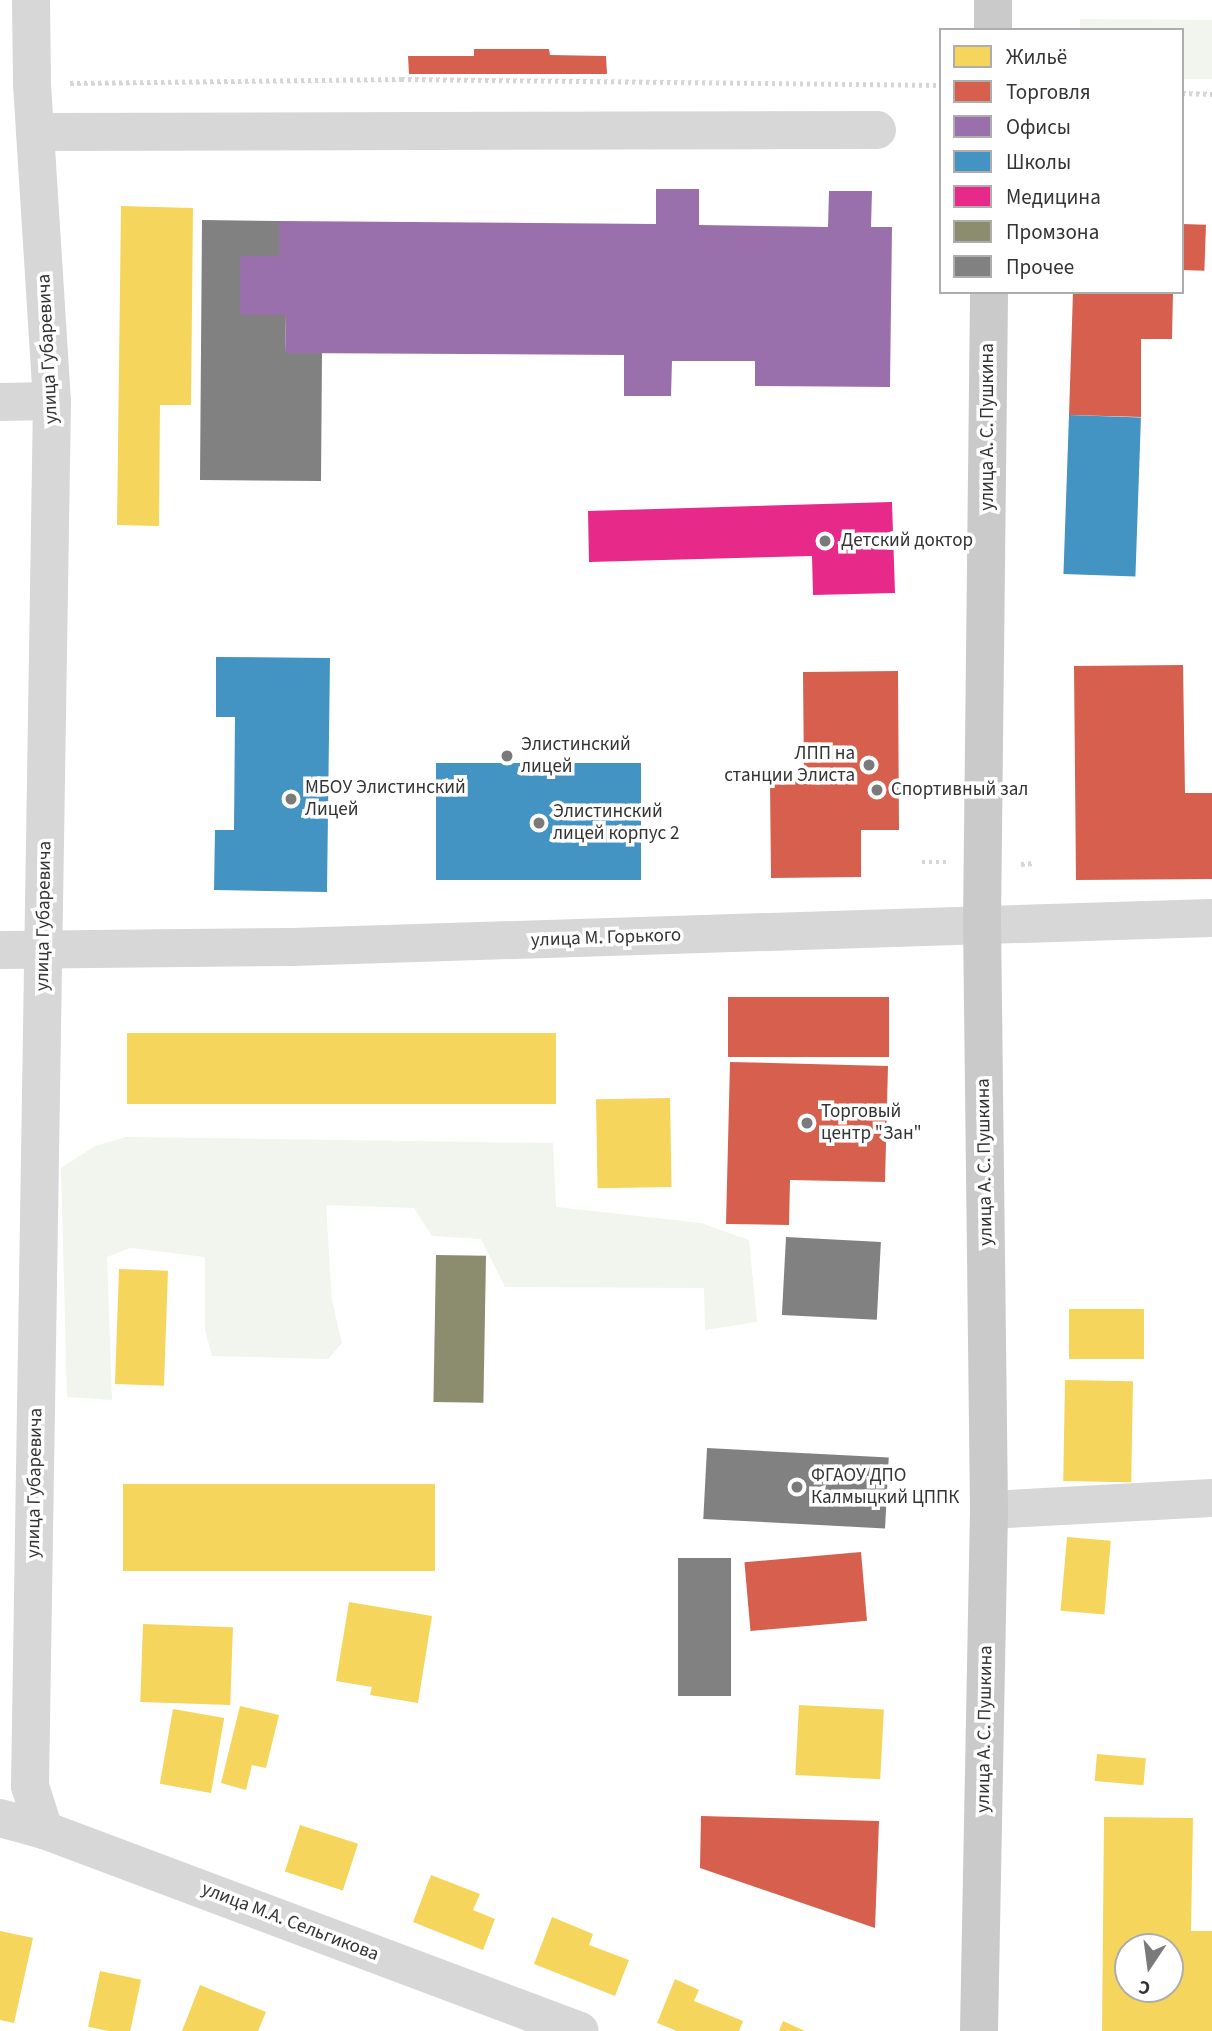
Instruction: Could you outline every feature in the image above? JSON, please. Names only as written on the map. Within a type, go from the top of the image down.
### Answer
[{"type":"main road","points":[[993,0],[993,28]]},
{"type":"main road","name":"улица А. С. Пушкина","points":[[979,2031],[989,1510],[982,923],[989,294]]},
{"type":"street","name":"улица Губаревича","points":[[31,0],[35,132],[52,401],[30,1786],[44,1830]]},
{"type":"street","points":[[35,132],[877,130]]},
{"type":"street","points":[[0,402],[52,401]]},
{"type":"street","name":"улица М. Горького","points":[[0,950],[896,930],[982,923],[1212,918]]},
{"type":"street","points":[[989,1510],[1212,1498]]},
{"type":"street","name":"улица М.А. Сельгикова","points":[[0,1818],[44,1830],[580,2031]]},
{"type":"path","points":[[65,83],[401,79],[939,85]]},
{"type":"path","points":[[1184,93],[1212,94]]},
{"type":"path","points":[[922,862],[949,862]]},
{"type":"shaded area","points":[[1080,19],[1212,20],[1212,79],[1184,79],[1184,28],[1080,28]]},
{"type":"shaded area","points":[[126,1137],[553,1143],[556,1207],[701,1223],[749,1240],[757,1322],[705,1330],[704,1288],[505,1287],[481,1239],[432,1236],[414,1208],[326,1205],[332,1301],[342,1343],[328,1359],[212,1356],[205,1330],[205,1257],[130,1248],[107,1257],[112,1400],[67,1397],[61,1168],[95,1146]]},
{"type":"building: Жильё","points":[[121,206],[193,208],[191,405],[160,405],[159,526],[117,525]]},
{"type":"building: Жильё","points":[[127,1033],[556,1033],[556,1104],[127,1104]]},
{"type":"building: Жильё","points":[[670,1098],[672,1187],[598,1188],[596,1099]]},
{"type":"building: Жильё","points":[[119,1269],[168,1271],[164,1386],[115,1384]]},
{"type":"building: Жильё","points":[[1069,1309],[1144,1309],[1144,1359],[1069,1359]]},
{"type":"building: Жильё","points":[[1065,1380],[1133,1381],[1131,1482],[1063,1481]]},
{"type":"building: Жильё","points":[[123,1484],[435,1484],[435,1571],[123,1571]]},
{"type":"building: Жильё","points":[[1067,1537],[1111,1541],[1104,1615],[1061,1611]]},
{"type":"building: Жильё","points":[[349,1602],[432,1616],[418,1703],[370,1695],[372,1687],[336,1681]]},
{"type":"building: Жильё","points":[[143,1624],[233,1627],[230,1705],[140,1702]]},
{"type":"building: Жильё","points":[[799,1705],[884,1709],[880,1779],[795,1775]]},
{"type":"building: Жильё","points":[[240,1706],[279,1715],[266,1768],[252,1765],[246,1790],[221,1783]]},
{"type":"building: Жильё","points":[[173,1709],[224,1718],[211,1793],[160,1784]]},
{"type":"building: Жильё","points":[[1097,1754],[1146,1758],[1143,1785],[1095,1781]]},
{"type":"building: Жильё","points":[[1104,1817],[1193,1818],[1191,1931],[1212,1931],[1212,2031],[1102,2031]]},
{"type":"building: Жильё","points":[[300,1825],[358,1844],[343,1890],[285,1872]]},
{"type":"building: Жильё","points":[[431,1875],[480,1894],[473,1910],[495,1919],[483,1950],[413,1922]]},
{"type":"building: Жильё","points":[[552,1917],[593,1934],[589,1945],[629,1960],[615,1996],[534,1964]]},
{"type":"building: Жильё","points":[[0,1931],[33,1938],[14,2023],[0,2020]]},
{"type":"building: Жильё","points":[[100,1971],[141,1980],[130,2031],[108,2031],[88,2027]]},
{"type":"building: Жильё","points":[[675,1979],[699,1990],[694,2001],[743,2021],[739,2031],[677,2031],[657,2023]]},
{"type":"building: Жильё","points":[[200,1985],[266,2012],[258,2031],[182,2031]]},
{"type":"building: Жильё","points":[[783,2021],[805,2031],[779,2031]]},
{"type":"building: Торговля","points":[[474,49],[549,49],[550,55],[606,56],[607,74],[409,74],[408,56],[474,56]]},
{"type":"building: Торговля","points":[[1184,224],[1206,225],[1204,271],[1184,270]]},
{"type":"building: Торговля","points":[[1073,294],[1173,294],[1172,339],[1141,339],[1141,417],[1069,415]]},
{"type":"building: Торговля","points":[[1183,665],[1185,793],[1212,793],[1212,879],[1076,880],[1074,666]]},
{"type":"building: Торговля","points":[[898,671],[899,830],[861,830],[861,877],[771,878],[770,781],[804,780],[803,672]]},
{"type":"building: Торговля","points":[[728,997],[889,997],[889,1057],[728,1057]]},
{"type":"building: Торговля","name":"Торговый центр \"Зан\"","points":[[730,1062],[888,1066],[885,1182],[790,1180],[789,1225],[726,1224]]},
{"type":"building: Торговля","points":[[861,1552],[867,1621],[750,1631],[744,1562]]},
{"type":"building: Торговля","points":[[701,1816],[879,1821],[875,1928],[700,1868]]},
{"type":"building: Офисы","points":[[656,189],[699,189],[699,225],[828,227],[829,191],[872,191],[871,227],[892,227],[890,387],[755,386],[755,361],[672,361],[671,396],[624,396],[624,355],[285,353],[286,315],[240,315],[240,256],[279,256],[279,221],[656,224]]},
{"type":"building: Школы","points":[[1069,415],[1141,418],[1135,576],[1063,574]]},
{"type":"building: Школы","points":[[216,657],[330,658],[327,892],[214,890],[215,830],[234,830],[235,717],[216,717]]},
{"type":"building: Школы","name":"Элистинский лицей корпус 2","points":[[436,763],[641,763],[641,880],[436,880]]},
{"type":"building: Медицина","points":[[892,502],[895,593],[813,595],[812,556],[589,562],[588,511]]},
{"type":"building: Промзона","points":[[436,1255],[486,1256],[483,1403],[433,1402]]},
{"type":"building: Прочее","points":[[202,220],[279,221],[279,256],[240,256],[240,315],[286,315],[285,353],[322,353],[321,481],[200,480]]},
{"type":"building: Прочее","points":[[786,1237],[881,1242],[877,1320],[782,1315]]},
{"type":"building: Прочее","name":"ФГАОУ ДПО Калмыцкий ЦППК","points":[[707,1448],[889,1458],[885,1528],[703,1519]]},
{"type":"building: Прочее","points":[[678,1558],[731,1558],[731,1696],[678,1696]]},
{"type":"place","name":"Детский доктор","points":[[825,541]]},
{"type":"place","name":"Элистинский лицей","points":[[507,756]]},
{"type":"place","name":"ЛПП на станции Элиста","points":[[869,765]]},
{"type":"place","name":"Спортивный зал","points":[[877,790]]},
{"type":"place","name":"МБОУ Элистинский Лицей","points":[[291,799]]},
{"type":"place","name":"Элистинский лицей корпус 2","points":[[539,823]]},
{"type":"place","name":"Торговый центр \"Зан\"","points":[[807,1123]]},
{"type":"place","name":"ФГАОУ ДПО Калмыцкий ЦППК","points":[[797,1487]]}]
